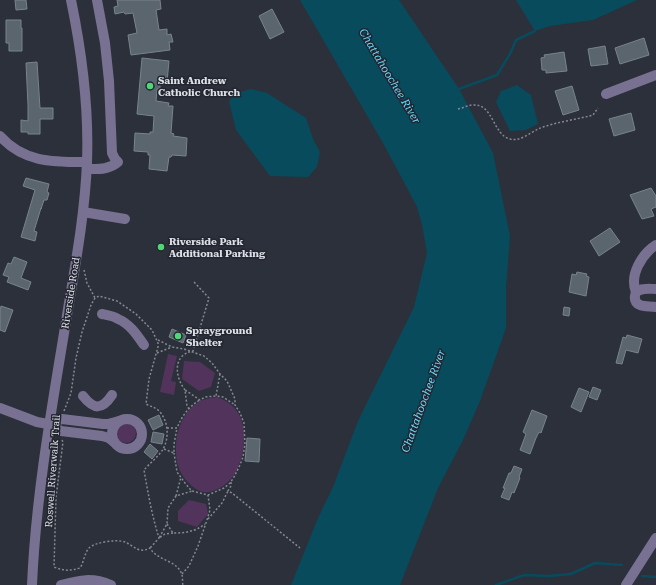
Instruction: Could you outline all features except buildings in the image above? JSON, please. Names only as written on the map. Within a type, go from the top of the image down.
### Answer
[{"type":"street","name":"Riverside Road","points":[[32,585],[33,558],[48,424],[80,238],[87,166],[85,88],[78,34],[71,0]]},
{"type":"street","points":[[0,136],[16,150],[44,161],[100,169],[108,168],[118,162],[112,153],[109,81],[105,43],[97,0]]},
{"type":"street","points":[[606,94],[656,75]]},
{"type":"street","points":[[83,212],[125,219]]},
{"type":"street","points":[[656,245],[642,259],[637,269],[634,282],[636,292],[634,299],[636,303],[640,306],[656,307]]},
{"type":"street","points":[[636,292],[643,289],[656,289]]},
{"type":"street","points":[[102,314],[118,318],[126,328],[136,333],[144,345]]},
{"type":"street","points":[[83,396],[88,403],[94,407],[101,406],[107,402],[112,395]]},
{"type":"street","points":[[0,408],[37,422],[48,424],[60,431],[109,438],[123,449],[134,448],[139,444],[143,433],[137,422],[132,419],[125,418],[108,424],[62,419],[48,424]]},
{"type":"street","points":[[114,442],[112,431],[114,425],[119,421]]},
{"type":"street","points":[[626,585],[656,538]]},
{"type":"street","points":[[61,585],[86,580],[99,580],[110,585]]},
{"type":"path","points":[[458,109],[475,104],[481,106],[487,110],[500,132],[505,137],[512,140],[522,138],[547,126],[593,115],[598,108]]},
{"type":"path","points":[[193,281],[209,298],[193,351],[184,354],[178,362],[178,378],[186,390],[200,400]]},
{"type":"path","name":"Roswell Riverwalk Trail","points":[[62,419],[71,393],[76,358],[91,304],[95,298],[99,296],[117,300],[136,314],[152,330],[157,339],[172,347],[193,351],[204,356],[227,381],[231,389],[235,399],[235,405],[244,423],[245,444],[243,457],[232,480],[224,488],[208,495]]},
{"type":"path","points":[[157,339],[158,343],[149,379],[146,404],[158,410],[165,421],[167,428],[166,439],[163,448],[144,470],[148,494],[159,538]]},
{"type":"path","points":[[156,353],[172,347]]},
{"type":"path","points":[[216,396],[220,374]]},
{"type":"path","points":[[186,390],[187,406],[189,409]]},
{"type":"path","points":[[192,491],[178,472],[174,453],[177,428],[183,415],[194,404],[205,397],[223,397],[235,405]]},
{"type":"path","points":[[167,428],[177,428]]},
{"type":"path","name":"Roswell Riverwalk Trail","points":[[60,431],[60,437],[63,442],[56,497],[54,566],[60,570],[71,571],[80,568],[89,548],[93,545],[112,541],[118,540],[125,542],[136,549],[146,550],[150,548]]},
{"type":"path","points":[[163,448],[174,453]]},
{"type":"path","points":[[181,477],[176,496],[168,508],[167,524],[159,538],[150,548],[152,552],[176,566],[182,574],[182,585]]},
{"type":"path","points":[[207,520],[222,503],[231,486],[232,480]]},
{"type":"path","points":[[176,496],[192,491],[208,495],[210,510],[198,546],[189,566],[182,574]]},
{"type":"path","points":[[228,491],[232,492],[300,548]]},
{"type":"path","points":[[159,538],[165,534],[188,532],[201,527],[206,523]]},
{"type":"path","points":[[167,524],[172,533]]},
{"type":"shaded area","points":[[168,354],[177,356],[171,381],[176,382],[174,395],[160,392]]},
{"type":"shaded area","points":[[184,361],[200,362],[215,373],[211,387],[199,391],[182,379]]},
{"type":"shaded area","points":[[217,397],[232,405],[239,415],[244,431],[243,451],[235,474],[218,489],[203,492],[197,490],[181,473],[176,456],[176,444],[180,424],[187,412],[197,403],[209,398]]},
{"type":"shaded area","points":[[126,423],[133,426],[136,433],[133,440],[126,443],[119,440],[116,433],[119,426]]},
{"type":"shaded area","points":[[189,500],[206,504],[208,514],[197,527],[178,521],[178,511]]},
{"type":"water","name":"Chattahoochee River","points":[[300,0],[399,0],[459,89],[493,153],[510,236],[506,288],[506,328],[480,401],[463,440],[438,488],[400,585],[291,585],[318,518],[333,487],[358,421],[414,307],[427,253],[417,207],[383,143]]},
{"type":"water","points":[[516,0],[637,0],[593,20],[550,26],[535,31]]},
{"type":"water","points":[[517,85],[531,95],[538,124],[526,130],[510,131],[496,102],[501,91]]},
{"type":"water","points":[[251,89],[267,93],[306,118],[313,139],[320,152],[317,167],[308,177],[270,176],[236,130],[229,101],[236,93]]},
{"type":"waterway","points":[[458,90],[497,75],[510,54],[516,40],[535,31]]},
{"type":"waterway","points":[[496,585],[524,575],[549,576],[571,574],[595,563],[622,565]]},
{"type":"waterway","points":[[642,576],[656,577]]},
{"type":"place","name":"Saint Andrew Catholic Church","points":[[150,86]]},
{"type":"place","name":"Riverside Park Additional Parking","points":[[161,247]]},
{"type":"place","name":"Sprayground Shelter","points":[[178,336]]}]
